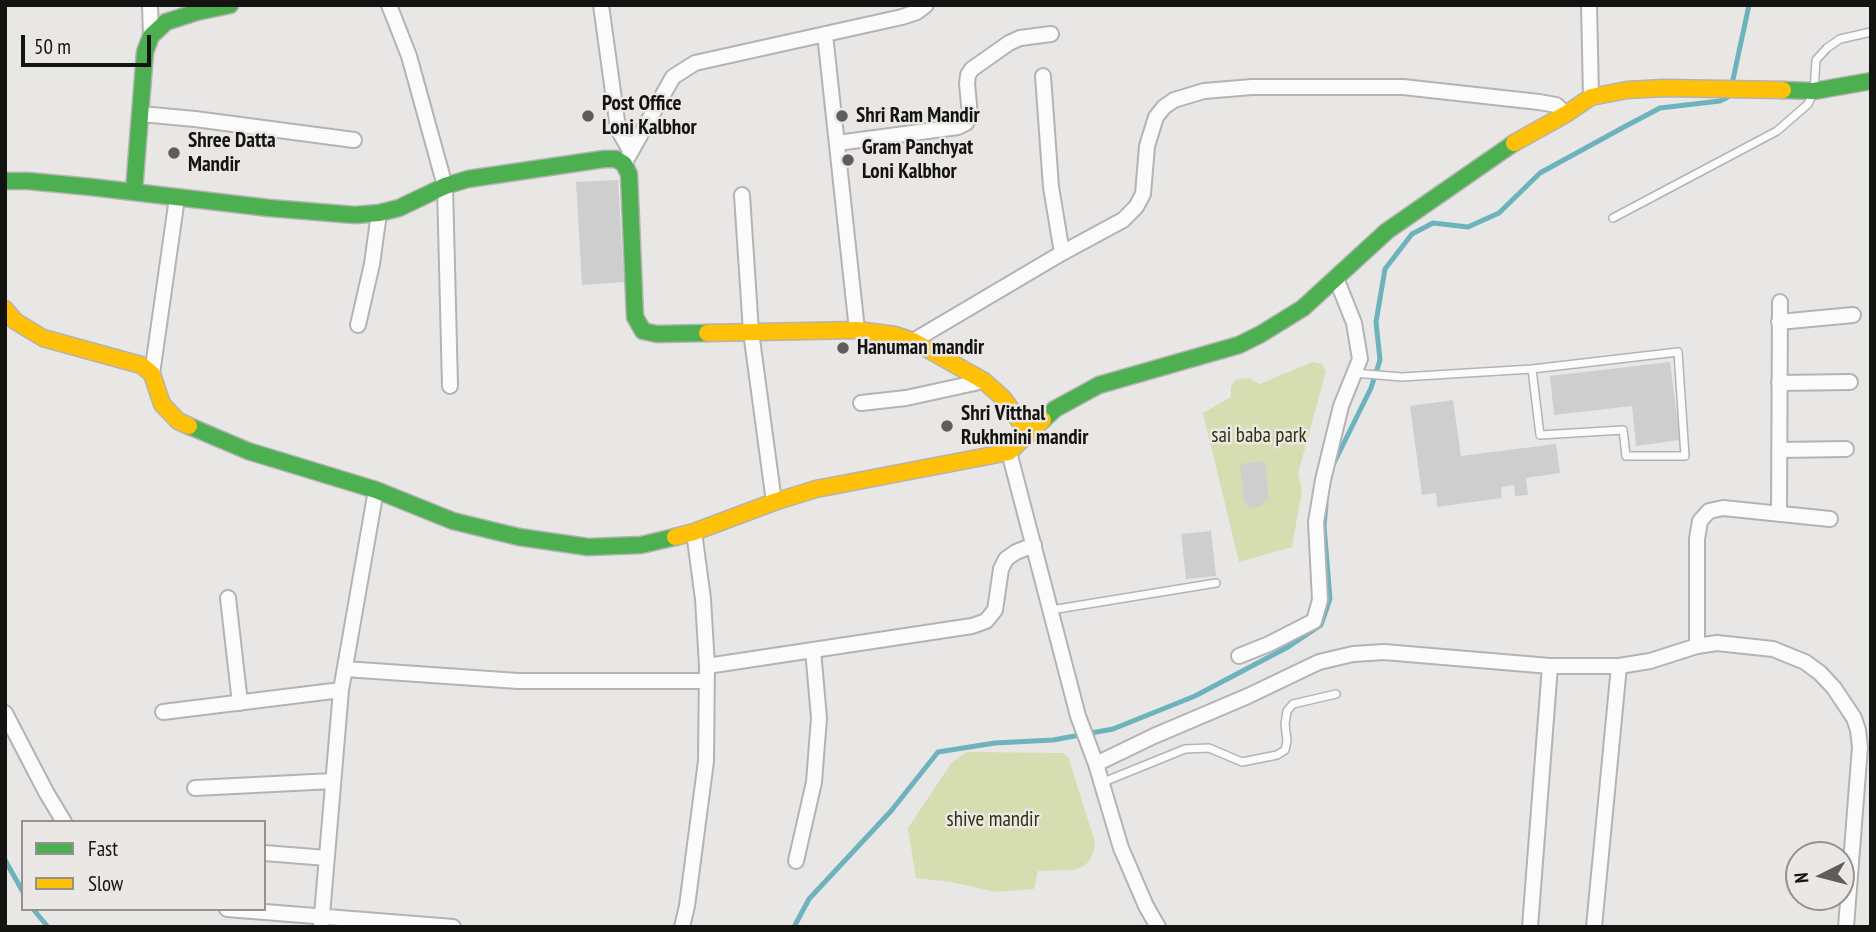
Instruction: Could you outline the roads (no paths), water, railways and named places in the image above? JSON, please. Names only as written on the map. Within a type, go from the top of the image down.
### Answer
[{"type":"street","points":[[134,191],[145,52],[151,36],[149,5]]},
{"type":"street","points":[[151,36],[166,22],[230,5]]},
{"type":"street","points":[[389,5],[409,56],[445,186],[450,386]]},
{"type":"street","points":[[601,5],[617,121],[627,158],[635,317],[643,331],[657,334],[858,330],[895,335],[913,341],[984,381],[1003,398],[1028,433]]},
{"type":"street","points":[[627,158],[673,77],[682,70],[710,59],[910,15],[926,5]]},
{"type":"street","points":[[1589,5],[1591,97]]},
{"type":"street","points":[[825,34],[858,330]]},
{"type":"street","points":[[837,143],[958,127],[966,123],[970,116],[967,83],[972,69],[1020,38],[1051,34]]},
{"type":"street","points":[[1043,76],[1051,187],[1062,253]]},
{"type":"street","points":[[177,198],[152,373],[162,404],[178,421],[247,451],[376,491],[453,521],[519,537],[588,547],[640,545],[694,533],[816,489],[1009,452],[1055,409],[1099,385],[1239,345],[1303,308],[1387,231],[1511,144],[1591,97],[1628,90],[1664,88],[1814,91],[1871,81]]},
{"type":"street","points":[[913,341],[1123,220],[1143,194],[1147,146],[1156,117],[1174,100],[1204,91],[1252,87],[1403,87],[1539,102],[1556,105],[1566,114]]},
{"type":"street","points":[[141,114],[354,140]]},
{"type":"street","points":[[5,181],[134,191],[177,198],[355,215],[399,208],[445,186],[468,179],[627,158]]},
{"type":"street","points":[[742,195],[751,332],[774,502]]},
{"type":"street","points":[[358,325],[372,264],[379,213]]},
{"type":"street","points":[[1239,656],[1314,621],[1320,600],[1316,522],[1321,491],[1341,406],[1359,374],[1360,359],[1354,323],[1336,278]]},
{"type":"street","points":[[1779,514],[1780,302]]},
{"type":"street","points":[[1780,322],[1853,315]]},
{"type":"street","points":[[8,316],[44,338],[141,365],[152,373]]},
{"type":"street","points":[[861,404],[906,398],[984,381]]},
{"type":"street","points":[[1779,383],[1850,382]]},
{"type":"street","points":[[1779,450],[1846,449]]},
{"type":"street","points":[[1009,452],[1078,716],[1096,764],[1121,848],[1158,927]]},
{"type":"street","points":[[321,922],[341,690],[376,491]]},
{"type":"street","points":[[1697,646],[1698,540],[1700,521],[1709,511],[1723,508],[1830,519]]},
{"type":"street","points":[[682,927],[706,761],[707,673],[703,599],[694,533]]},
{"type":"street","points":[[345,669],[518,681],[707,673],[813,650],[972,626],[986,621],[995,610],[1001,569],[1006,559],[1034,545]]},
{"type":"street","points":[[228,598],[240,703]]},
{"type":"street","points":[[1096,764],[1319,662],[1353,654],[1384,652],[1550,666],[1619,666],[1650,661],[1697,646],[1717,643],[1773,649],[1805,662],[1820,673],[1834,688],[1854,718],[1858,730],[1860,747],[1846,927]]},
{"type":"street","points":[[796,861],[814,782],[819,718],[813,650]]},
{"type":"street","points":[[1530,927],[1550,666]]},
{"type":"street","points":[[1594,927],[1619,666]]},
{"type":"street","points":[[163,712],[341,690]]},
{"type":"street","points":[[5,713],[63,820]]},
{"type":"street","points":[[195,788],[333,781]]},
{"type":"street","points":[[266,853],[327,858]]},
{"type":"street","points":[[241,911],[321,922],[453,927]]},
{"type":"lane","points":[[1613,218],[1777,131],[1808,104],[1814,91],[1816,60],[1826,48],[1840,39],[1871,32]]},
{"type":"lane","points":[[1359,374],[1402,377],[1532,369],[1678,352],[1685,456],[1626,456],[1623,430],[1540,435],[1532,369]]},
{"type":"lane","points":[[1051,610],[1216,583]]},
{"type":"lane","points":[[1101,783],[1185,749],[1209,748],[1241,762],[1277,755],[1286,750],[1287,710],[1293,704],[1336,694]]},
{"type":"waterway","points":[[1732,84],[1749,5]]},
{"type":"waterway","points":[[1332,467],[1371,388],[1380,360],[1376,322],[1385,269],[1412,234],[1433,223],[1468,227],[1499,213],[1540,173],[1660,108],[1720,101],[1729,94]]},
{"type":"waterway","points":[[794,927],[809,899],[891,811],[938,752],[995,743],[1053,740],[1113,729],[1195,696],[1288,647],[1321,625],[1330,599],[1324,526],[1326,504]]},
{"type":"waterway","points":[[5,860],[21,888]]},
{"type":"waterway","points":[[35,911],[48,927]]},
{"type":"place","name":"Post Office Loni Kalbhor","points":[[588,116]]},
{"type":"place","name":"Shri Ram Mandir","points":[[842,116]]},
{"type":"place","name":"Shree Datta Mandir","points":[[174,153]]},
{"type":"place","name":"Gram Panchyat Loni Kalbhor","points":[[848,160]]},
{"type":"place","name":"Hanuman mandir","points":[[843,348]]},
{"type":"place","name":"Shri Vitthal Rukhmini mandir","points":[[947,426]]},
{"type":"park label","name":"sai baba park","points":[[1259,436]]},
{"type":"park label","name":"shive mandir","points":[[993,820]]}]
